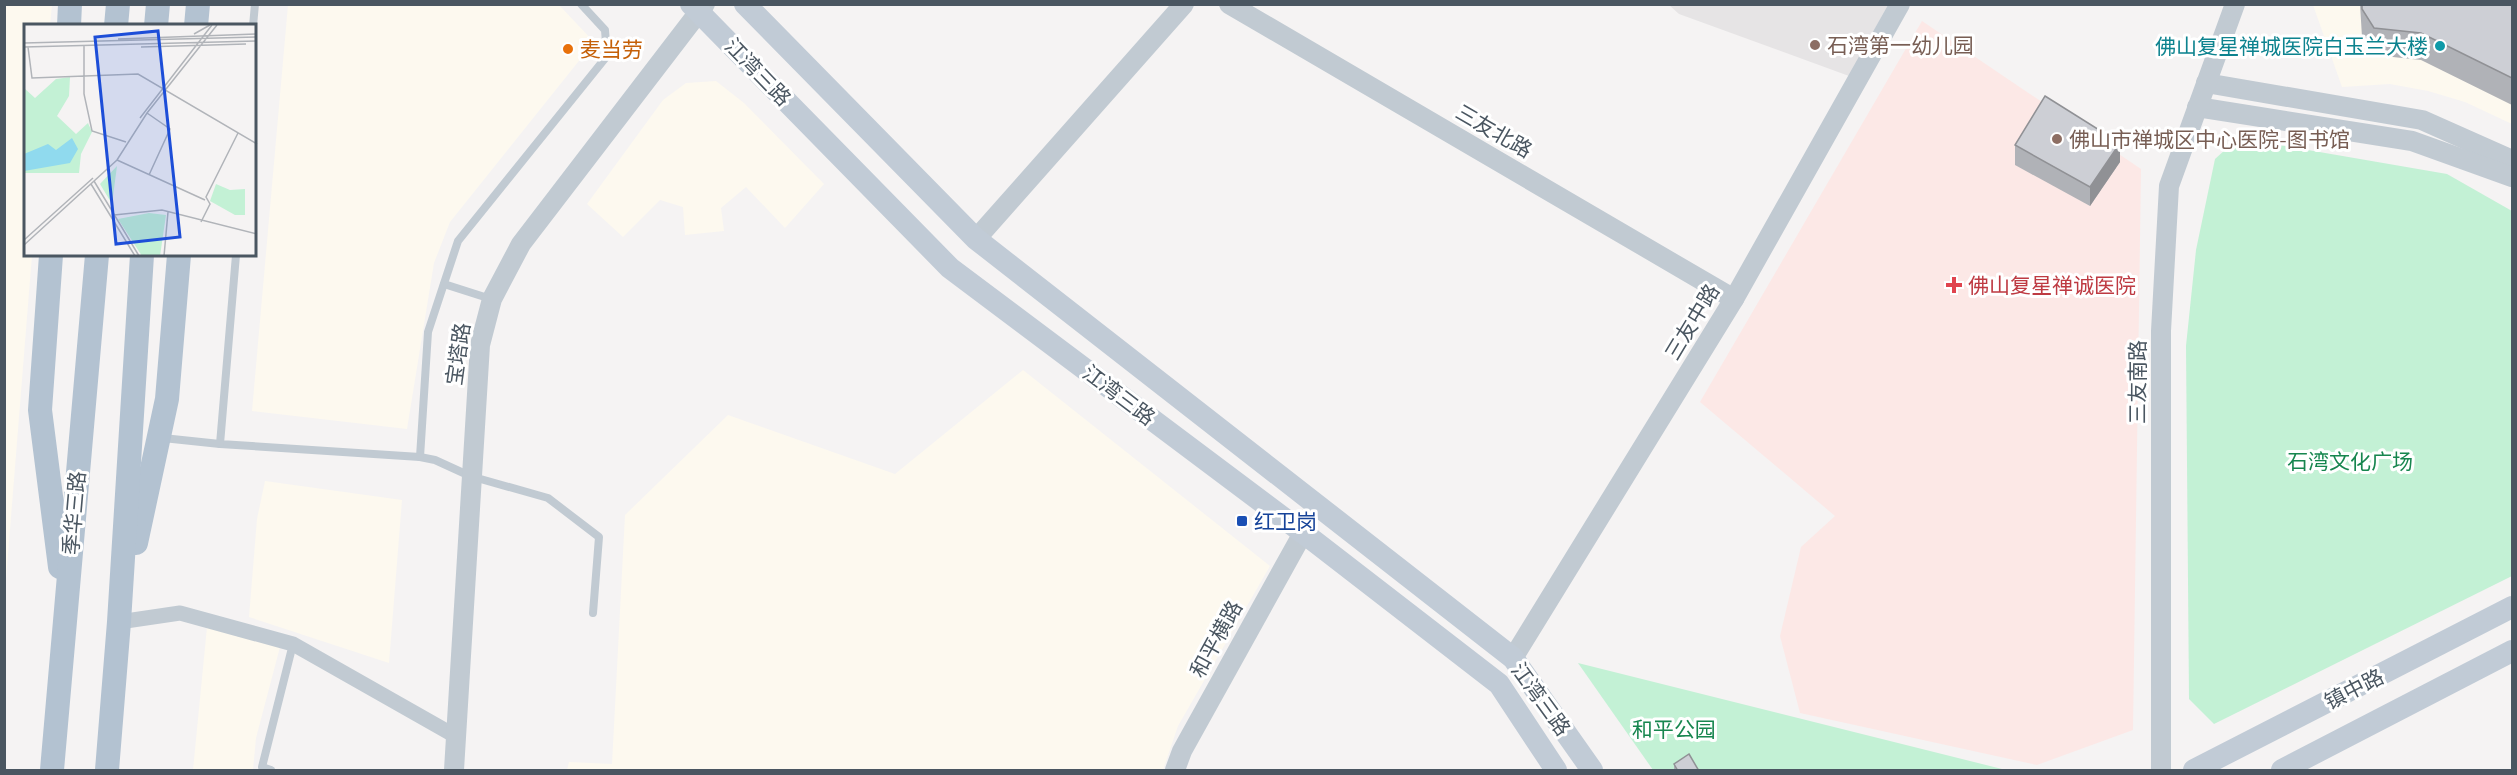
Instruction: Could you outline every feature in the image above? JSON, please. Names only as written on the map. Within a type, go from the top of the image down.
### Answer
[{"type":"main road","points":[[69,24],[70,4]]},
{"type":"main road","points":[[116,24],[118,4]]},
{"type":"main road","points":[[156,24],[158,4]]},
{"type":"main road","points":[[196,24],[198,4]]},
{"type":"main road","name":"江湾三路","points":[[745,4],[976,239],[1513,658],[1592,771]]},
{"type":"main road","name":"江湾三路","points":[[699,7],[951,268],[1499,684],[1557,771]]},
{"type":"main road","points":[[51,256],[40,410],[66,614]]},
{"type":"main road","name":"季华三路","points":[[52,771],[96,256]]},
{"type":"main road","points":[[106,771],[119,622],[142,256]]},
{"type":"main road","points":[[119,622],[167,399],[179,256]]},
{"type":"main road","name":"镇中路","points":[[2194,771],[2512,607]]},
{"type":"main road","name":"镇中路","points":[[2282,771],[2512,651]]},
{"type":"street","points":[[976,239],[1184,4]]},
{"type":"street","name":"三友北路","points":[[1229,4],[1734,299]]},
{"type":"street","name":"三友中路","points":[[1513,658],[1734,299],[1900,4]]},
{"type":"street","name":"三友南路","points":[[2161,771],[2161,331],[2169,186],[2235,4]]},
{"type":"street","name":"宝塔路","points":[[454,771],[470,476],[480,345],[492,299],[521,243],[699,7]]},
{"type":"street","points":[[2206,83],[2422,120],[2512,160]]},
{"type":"street","points":[[2197,107],[2412,141],[2512,177]]},
{"type":"street","name":"和平横路","points":[[1175,771],[1182,751],[1303,533]]},
{"type":"street","points":[[119,622],[180,613],[293,644],[457,737]]},
{"type":"lane","points":[[253,24],[255,4]]},
{"type":"lane","points":[[420,457],[428,332],[458,241],[607,56],[605,30],[581,4]]},
{"type":"lane","points":[[219,444],[236,256]]},
{"type":"lane","points":[[444,285],[492,299]]},
{"type":"lane","points":[[159,438],[420,457],[435,460],[470,476],[548,498],[599,537],[593,613]]},
{"type":"lane","points":[[271,771],[262,767],[293,644]]},
{"type":"shaded area","points":[[5,4],[52,5],[50,24],[24,24],[24,256],[32,256],[5,592]]},
{"type":"shaded area","points":[[288,5],[559,5],[594,42],[450,222],[434,263],[407,429],[252,411]]},
{"type":"shaded area","name":"石湾第一幼儿园","points":[[1669,5],[1888,5],[1849,76],[1679,14]]},
{"type":"shaded area","name":"佛山复星禅城医院白玉兰大楼","points":[[2313,5],[2512,5],[2512,124],[2465,102],[2428,91],[2390,84],[2342,87]]},
{"type":"shaded area","name":"佛山复星禅诚医院","points":[[1922,21],[2141,169],[2133,730],[2037,765],[1800,713],[1780,636],[1801,547],[1835,516],[1700,402]]},
{"type":"shaded area","points":[[716,81],[744,103],[824,184],[785,228],[746,187],[721,208],[724,231],[685,235],[683,207],[660,200],[623,237],[587,204],[663,100],[686,83]]},
{"type":"shaded area","points":[[1023,370],[1270,566],[1178,726],[1163,770],[567,770],[569,762],[612,764],[625,515],[728,415],[895,474]]},
{"type":"shaded area","points":[[265,481],[402,500],[389,663],[249,617],[257,519]]},
{"type":"shaded area","points":[[207,627],[280,647],[256,738],[253,770],[193,770]]},
{"type":"green space","name":"石湾文化广场","points":[[2238,138],[2447,174],[2512,211],[2512,576],[2214,724],[2189,699],[2186,346],[2196,250],[2215,159]]},
{"type":"green space","name":"和平公园","points":[[1578,663],[2006,770],[1653,770]]},
{"type":"building","name":"佛山复星禅城医院白玉兰大楼","points":[[2362,4],[2512,4],[2512,78],[2421,33],[2374,28],[2362,9]]},
{"type":"building","name":"佛山市禅城区中心医院-图书馆","points":[[2045,96],[2120,143],[2090,187],[2015,145]]},
{"type":"building","points":[[1689,754],[1699,771],[1678,771],[1674,764]]},
{"type":"place","name":"石湾第一幼儿园","points":[[1815,45]]},
{"type":"place","name":"佛山复星禅城医院白玉兰大楼","points":[[2440,46]]},
{"type":"place","name":"麦当劳","points":[[568,49]]},
{"type":"place","name":"佛山市禅城区中心医院-图书馆","points":[[2057,139]]},
{"type":"place","name":"佛山复星禅诚医院","points":[[1954,285]]},
{"type":"place","name":"红卫岗","points":[[1242,521]]}]
